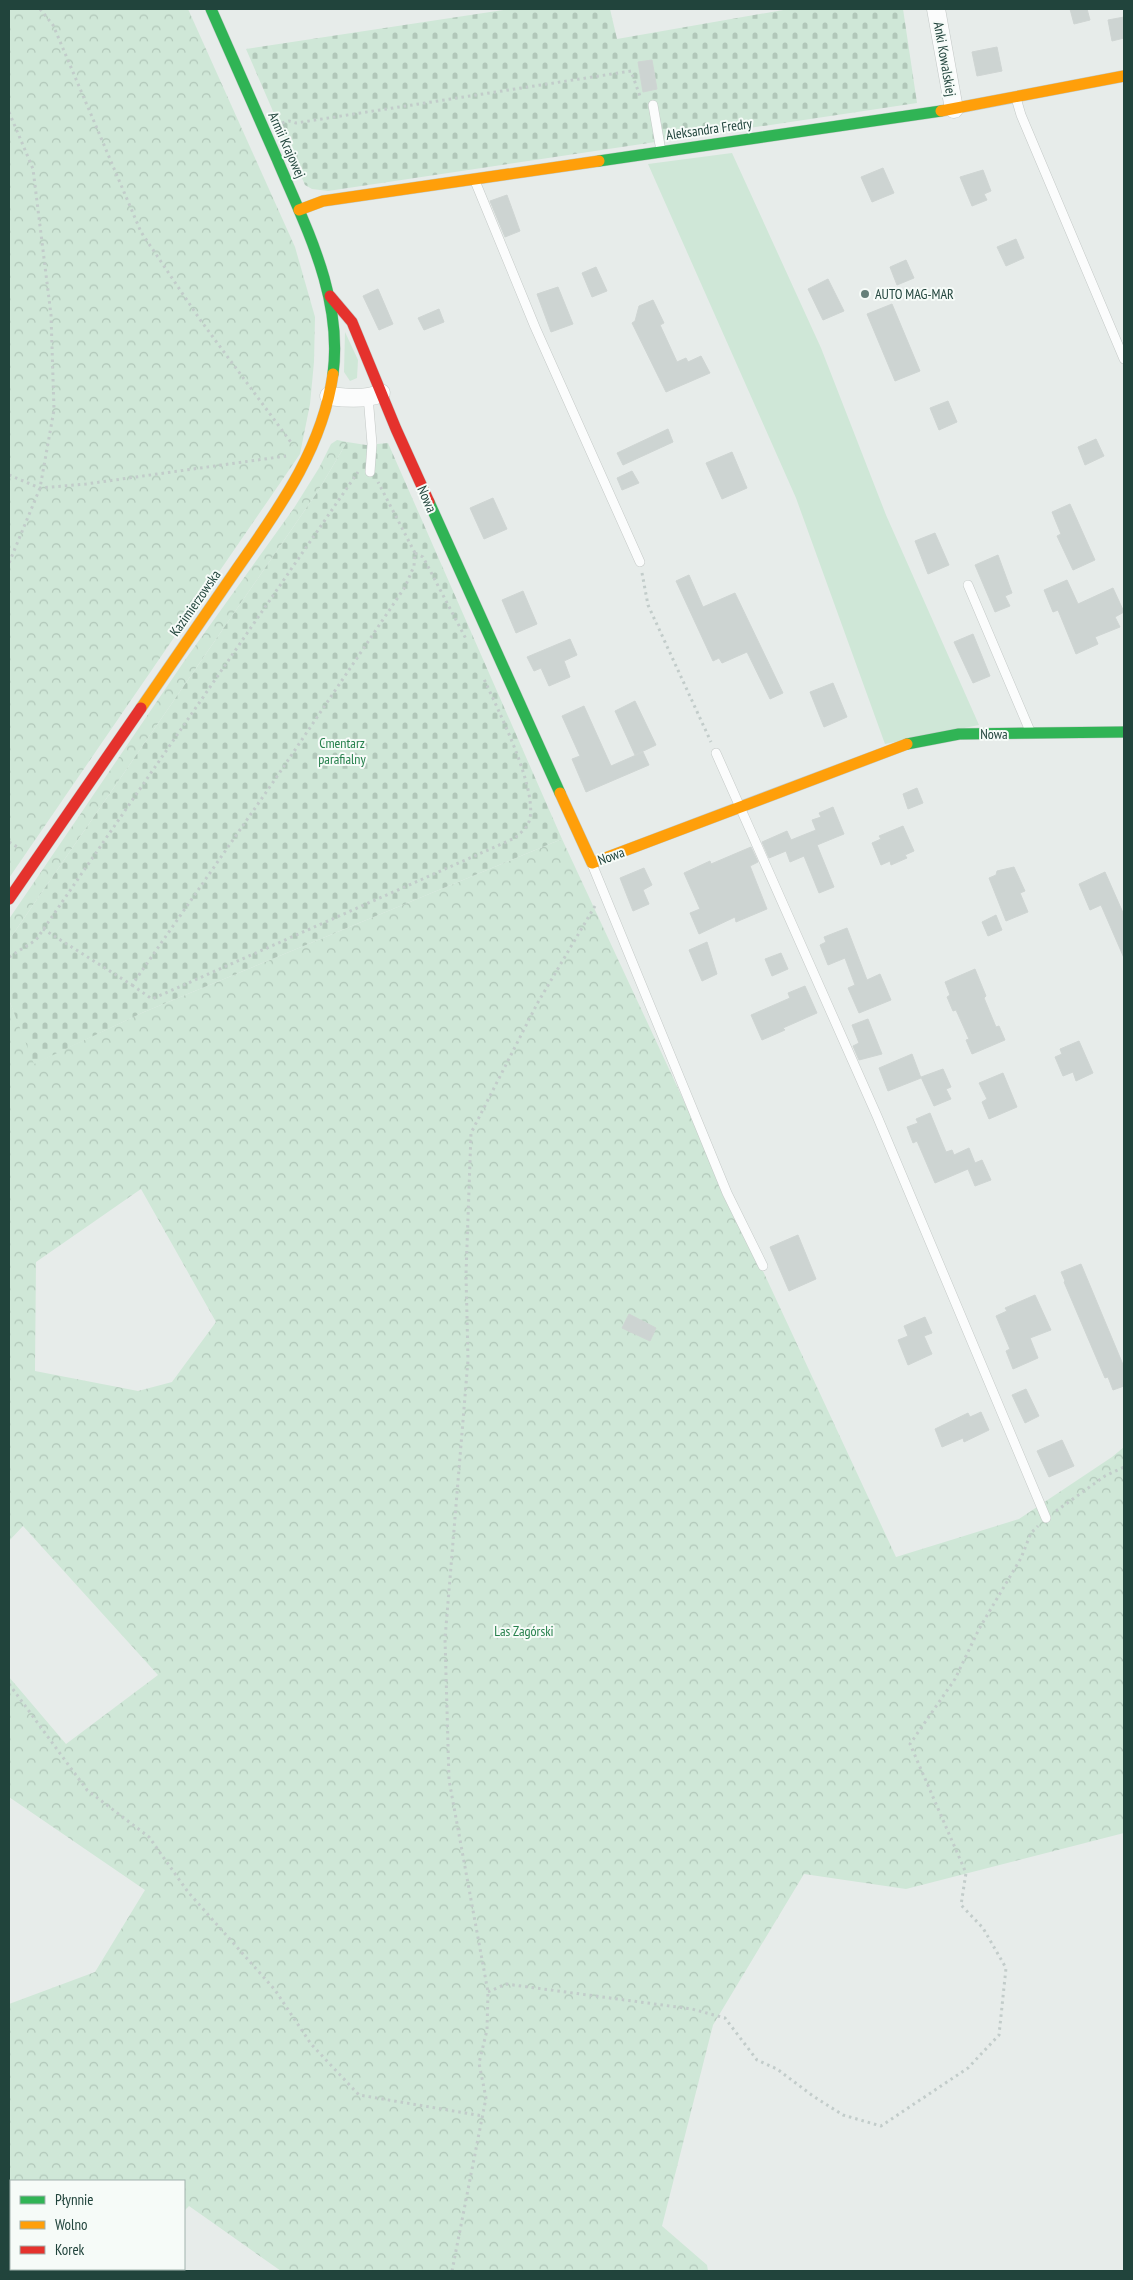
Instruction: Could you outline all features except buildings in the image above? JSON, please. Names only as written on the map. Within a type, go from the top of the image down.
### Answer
[{"type":"street","name":"Armii Krajowej","points":[[211,9],[319,257],[330,296]]},
{"type":"street","name":"Anki Kowalskiej","points":[[936,9],[954,108]]},
{"type":"street","name":"Aleksandra Fredry","points":[[299,210],[323,201],[954,108],[1016,98],[1124,76]]},
{"type":"street","name":"Nowa","points":[[330,296],[352,322],[375,395],[592,863],[913,742],[960,734],[1124,732]]},
{"type":"street","name":"Kazimierzowska","points":[[9,900],[274,514],[308,458],[322,422],[329,396],[335,353],[330,296]]},
{"type":"street","points":[[329,396],[375,395]]},
{"type":"lane","points":[[1016,98],[1021,115],[1124,359]]},
{"type":"lane","points":[[653,104],[661,151]]},
{"type":"lane","points":[[474,179],[535,327],[640,562]]},
{"type":"lane","points":[[370,472],[375,395]]},
{"type":"lane","points":[[968,585],[1030,734]]},
{"type":"lane","points":[[716,753],[877,1116],[1046,1518]]},
{"type":"lane","points":[[592,863],[726,1193],[763,1266]]},
{"type":"path","points":[[40,9],[53,25],[141,232],[201,320],[294,446]]},
{"type":"path","points":[[279,124],[365,113],[631,72],[645,105],[653,104]]},
{"type":"path","points":[[9,112],[33,169],[51,315],[54,410],[40,488],[9,563]]},
{"type":"path","points":[[9,475],[40,488],[94,483],[290,456]]},
{"type":"path","points":[[9,957],[36,940],[359,470],[370,472],[379,482],[415,553],[414,566],[405,587],[276,778],[132,985]]},
{"type":"path","points":[[415,553],[423,557],[467,642]]},
{"type":"path","points":[[640,562],[648,605],[716,753]]},
{"type":"path","points":[[43,929],[152,999],[515,838],[528,824],[532,803],[526,780],[483,677]]},
{"type":"path","points":[[452,2271],[486,2098],[479,2062],[487,2030],[488,1992],[449,1780],[445,1639],[468,1360],[466,1274],[471,1133],[537,1004],[603,892]]},
{"type":"path","points":[[488,1992],[506,1984],[692,2009],[725,2018],[757,2060],[777,2068],[813,2096],[843,2115],[881,2126],[968,2068],[999,2034],[1006,1968],[983,1928],[960,1905],[966,1873],[910,1744],[954,1679],[979,1629],[1021,1558],[1031,1533],[1046,1518],[1105,1476],[1124,1467]]},
{"type":"path","points":[[9,1684],[87,1790],[149,1838],[188,1892],[275,1990],[311,2044],[359,2094],[483,2116]]},
{"type":"green space","points":[[9,9],[188,9],[295,247],[315,317],[314,362],[310,404],[300,454],[9,878]]},
{"type":"green space","points":[[510,9],[610,9],[617,39],[789,9],[903,9],[917,103],[328,191],[312,189],[305,185],[246,49]]},
{"type":"green space","points":[[732,153],[821,348],[886,515],[979,725],[885,744],[796,498],[648,164]]},
{"type":"green space","points":[[345,332],[358,360],[357,378],[350,381],[344,372]]},
{"type":"green space","points":[[337,440],[347,442],[318,491],[9,940],[9,919],[185,660],[294,508],[319,468],[331,444]]},
{"type":"green space","name":"Cmentarz parafialny","points":[[347,442],[366,445],[388,443],[562,839],[144,1012],[34,1064],[9,1000],[9,940],[318,491]]},
{"type":"green space","name":"Las Zagórski","points":[[562,839],[896,1557],[1019,1519],[1124,1447],[1124,1833],[906,1889],[804,1874],[713,2025],[662,2226],[707,2265],[708,2271],[281,2271],[189,2206],[185,2210],[185,2180],[10,2180],[10,2270],[124,2270],[9,2271],[9,2004],[95,1972],[145,1890],[9,1797],[9,1677],[66,1744],[158,1675],[23,1526],[9,1541],[9,1000],[35,1063],[144,1012]],"holes":[[[141,1189],[216,1322],[172,1382],[138,1391],[35,1371],[36,1262]]]},
{"type":"traffic: fast","points":[[211,9],[299,211],[320,264],[333,318],[335,345],[333,374]]},
{"type":"traffic: fast","points":[[599,161],[941,111]]},
{"type":"traffic: fast","points":[[429,502],[560,793]]},
{"type":"traffic: fast","points":[[907,744],[959,734],[1124,732]]},
{"type":"traffic: slow","points":[[941,111],[1124,76]]},
{"type":"traffic: slow","points":[[299,210],[323,201],[599,161]]},
{"type":"traffic: slow","points":[[141,708],[266,527],[296,479],[319,429],[333,374]]},
{"type":"traffic: slow","points":[[560,793],[592,863],[907,744]]},
{"type":"traffic: jam","points":[[330,296],[352,322],[396,429],[429,502]]},
{"type":"traffic: jam","points":[[9,899],[141,708]]},
{"type":"place","name":"AUTO MAG-MAR","points":[[865,294]]}]
